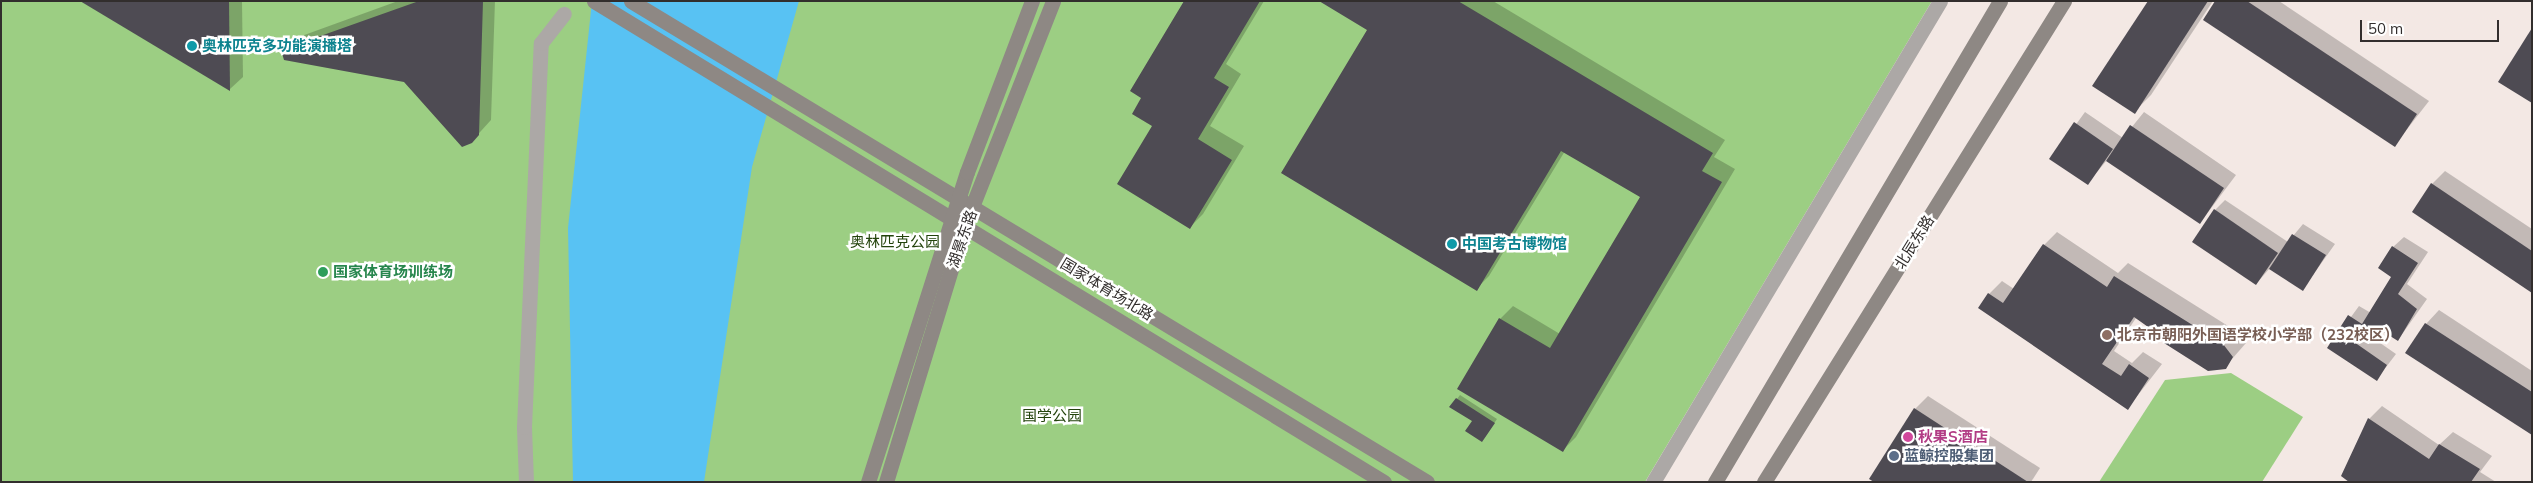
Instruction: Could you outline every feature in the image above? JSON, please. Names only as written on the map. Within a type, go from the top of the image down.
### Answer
[{"type":"street","name":"国家体育场北路","points":[[594,1],[782,118],[1384,482]]},
{"type":"street","name":"国家体育场北路","points":[[631,1],[1427,482]]},
{"type":"street","name":"湖景东路","points":[[966,204],[976,146],[1032,1]]},
{"type":"street","name":"湖景东路","points":[[868,482],[966,204],[1053,1]]},
{"type":"street","points":[[1653,482],[1940,1]]},
{"type":"street","points":[[1715,482],[2000,1]]},
{"type":"street","name":"北辰东路","points":[[1764,482],[2064,1]]},
{"type":"street","points":[[526,482],[524,428],[541,43],[564,14]]},
{"type":"street","name":"湖景东路","points":[[886,482],[959,224]]},
{"type":"green space","name":"奥林匹克公园","points":[[1,1],[1932,1],[1645,482],[1,482]]},
{"type":"green space","points":[[2231,373],[2303,417],[2262,482],[2099,482],[2165,380]]},
{"type":"water","points":[[592,1],[799,1],[752,167],[704,482],[573,482],[568,228]]},
{"type":"building","name":"奥林匹克多功能演播塔","points":[[80,1],[229,1],[230,91]]},
{"type":"building","points":[[419,1],[483,1],[479,135],[472,143],[462,147],[404,82],[284,60],[281,50]]},
{"type":"building","points":[[1184,1],[1260,1],[1214,78],[1229,87],[1198,139],[1232,160],[1190,229],[1117,184],[1152,126],[1132,114],[1141,98],[1130,91]]},
{"type":"building","name":"中国考古博物馆","points":[[1319,1],[1458,1],[1713,153],[1702,171],[1722,182],[1563,452],[1457,389],[1499,318],[1550,348],[1640,197],[1561,151],[1477,291],[1281,173],[1367,30]]},
{"type":"building","points":[[2148,1],[2208,1],[2135,114],[2092,86]]},
{"type":"building","points":[[2215,1],[2247,1],[2417,114],[2395,147],[2203,20]]},
{"type":"building","points":[[2532,28],[2532,103],[2498,82]]},
{"type":"building","points":[[2074,122],[2113,149],[2088,185],[2049,159]]},
{"type":"building","points":[[2130,125],[2224,188],[2200,224],[2106,161]]},
{"type":"building","points":[[2431,183],[2532,251],[2532,293],[2412,212]]},
{"type":"building","points":[[2214,209],[2278,253],[2256,285],[2192,242]]},
{"type":"building","points":[[2292,234],[2326,255],[2303,291],[2269,269]]},
{"type":"building","points":[[2043,244],[2107,287],[2114,276],[2223,344],[2233,357],[2226,369],[2208,371],[2164,343],[2158,334],[2134,317],[2102,364],[2121,376],[2129,364],[2149,378],[2128,410],[1978,308],[1988,293],[2003,303]]},
{"type":"building","points":[[2392,246],[2418,263],[2398,294],[2417,309],[2398,341],[2379,329],[2364,330],[2354,342],[2387,365],[2377,381],[2327,348],[2348,315],[2362,324],[2391,277],[2378,268]]},
{"type":"building","points":[[2425,323],[2532,392],[2532,435],[2405,353]]},
{"type":"building","points":[[1456,398],[1495,423],[1482,442],[1465,431],[1472,421],[1449,407]]},
{"type":"building","points":[[1914,408],[2028,482],[1874,482],[1869,479]]},
{"type":"building","points":[[2368,418],[2429,459],[2439,444],[2480,469],[2471,482],[2349,482],[2341,476]]},
{"type":"place","name":"奥林匹克多功能演播塔","points":[[192,46]]},
{"type":"place","name":"中国考古博物馆","points":[[1452,244]]},
{"type":"place","name":"国家体育场训练场","points":[[323,272]]},
{"type":"place","name":"北京市朝阳外国语学校小学部（232校区）","points":[[2107,335]]},
{"type":"place","name":"秋果S酒店","points":[[1908,437]]},
{"type":"place","name":"蓝鲸控股集团","points":[[1894,456]]},
{"type":"park label","name":"国学公园","points":[[1052,416]]}]
